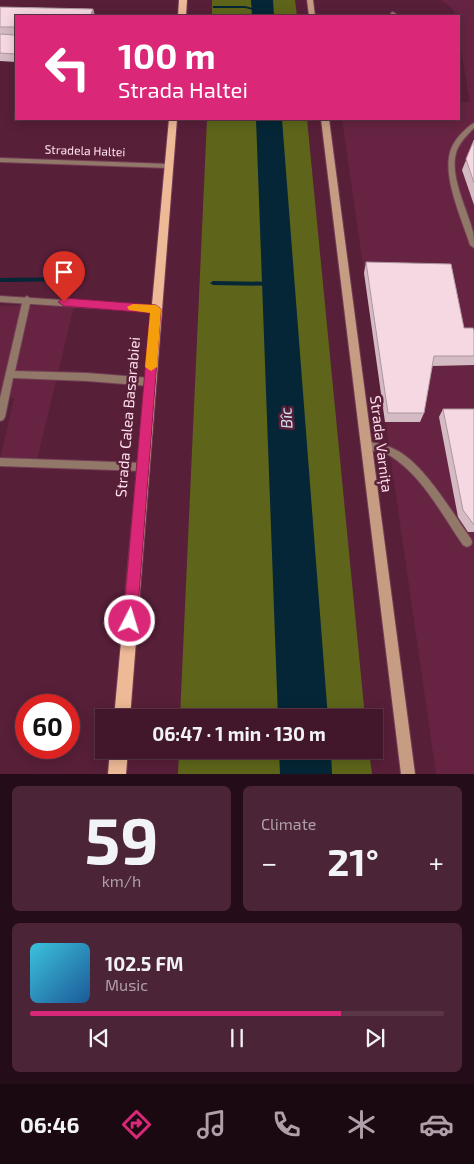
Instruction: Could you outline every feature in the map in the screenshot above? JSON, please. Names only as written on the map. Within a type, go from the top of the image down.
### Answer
[{"type":"main road","points":[[182,15],[183,0]]},
{"type":"main road","name":"Strada Calea Basarabiei","points":[[123,709],[173,120]]},
{"type":"main road","points":[[117,774],[118,759]]},
{"type":"street","points":[[310,0],[312,15]]},
{"type":"street","name":"Strada Varnița","points":[[325,120],[408,774]]},
{"type":"street","name":"Stradela Haltei","points":[[0,160],[168,166]]},
{"type":"street","points":[[0,299],[27,299],[156,309]]},
{"type":"lane","points":[[474,126],[456,145],[452,158],[452,173],[474,245]]},
{"type":"lane","points":[[0,417],[27,299]]},
{"type":"lane","points":[[10,374],[150,382]]},
{"type":"lane","points":[[366,445],[391,452],[404,461],[419,477],[467,542]]},
{"type":"lane","points":[[0,462],[143,466]]},
{"type":"shaded area","points":[[441,0],[474,0],[474,774],[436,774],[342,120],[460,120],[460,102],[470,102],[460,44],[460,15],[455,15],[454,10]]},
{"type":"shaded area","points":[[0,306],[74,306],[37,460],[0,460],[14,398],[0,397]]},
{"type":"green space","points":[[212,0],[295,0],[297,15],[212,15]]},
{"type":"green space","points":[[207,120],[307,120],[364,709],[180,709]]},
{"type":"green space","points":[[179,759],[370,759],[372,774],[178,774]]},
{"type":"building","points":[[0,7],[93,9],[90,15],[15,15],[15,30],[14,27],[0,27]]},
{"type":"building","points":[[0,34],[14,35],[15,54],[0,53]]},
{"type":"building","points":[[474,140],[474,183],[466,159]]},
{"type":"building","points":[[366,262],[451,264],[464,328],[473,328],[474,331],[474,356],[434,356],[424,413],[388,413]]},
{"type":"building","points":[[443,409],[474,409],[474,525],[463,510]]},
{"type":"waterway","name":"Bîc","points":[[262,0],[263,15]]},
{"type":"waterway","points":[[214,7],[245,7],[262,11]]},
{"type":"waterway","name":"Bîc","points":[[269,120],[302,709]]},
{"type":"waterway","points":[[0,280],[79,279]]},
{"type":"waterway","points":[[213,283],[279,284]]},
{"type":"waterway","name":"Bîc","points":[[305,759],[306,774]]},
{"type":"slow traffic","points":[[133,307],[156,309],[151,367]]},
{"type":"route","points":[[64,302],[156,309],[130,621]]}]
